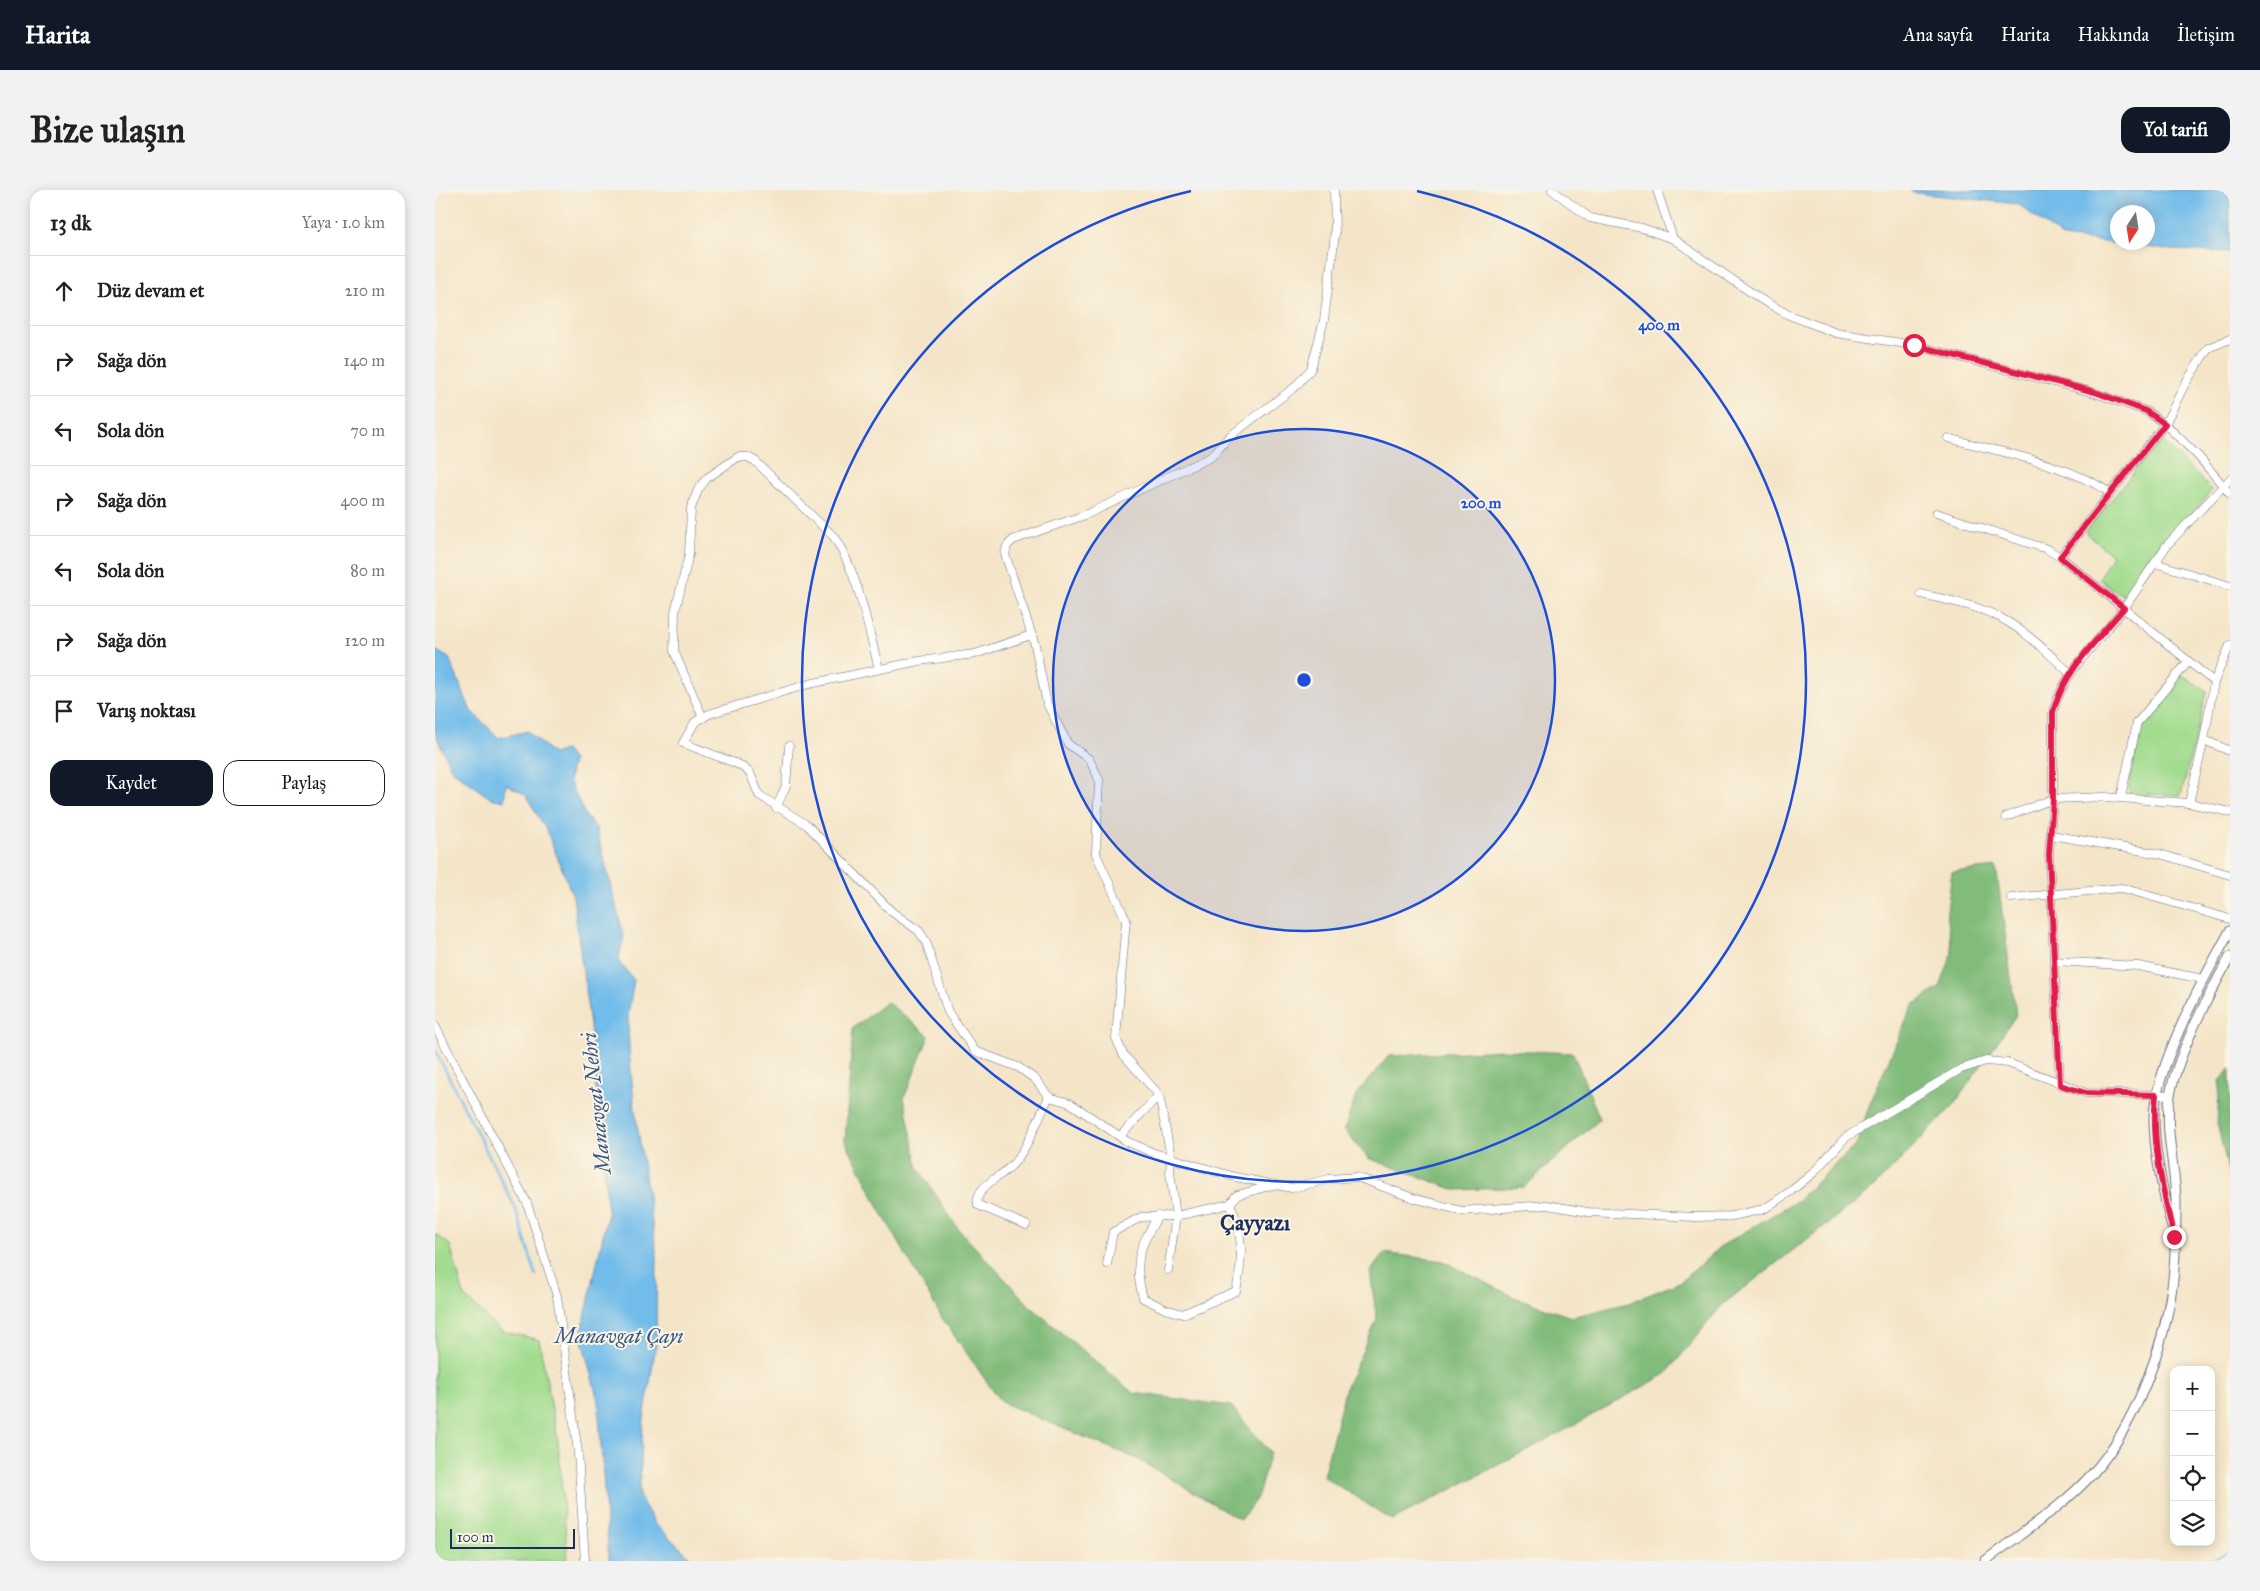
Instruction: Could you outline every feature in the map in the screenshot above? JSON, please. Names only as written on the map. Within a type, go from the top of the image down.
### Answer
[{"type":"street","points":[[1168,1270],[1176,1216],[1170,1172],[1171,1157],[1159,1095],[1123,1054],[1116,1038],[1126,920],[1096,854],[1099,779],[1089,759],[1068,744],[1047,704],[1031,636],[1005,554],[1007,546],[1013,540],[1085,515],[1211,457],[1230,436],[1295,387],[1311,369],[1324,320],[1335,234],[1334,190]]},
{"type":"street","points":[[1552,190],[1590,218],[1642,228],[1673,240],[1762,300],[1789,315],[1836,333],[1914,345],[2095,392],[2146,411],[2165,424],[2199,457],[2227,490]]},
{"type":"street","points":[[1657,190],[1673,240]]},
{"type":"street","points":[[2060,557],[2109,492],[2165,424],[2185,384],[2208,348],[2230,339]]},
{"type":"street","points":[[1948,438],[2064,470],[2089,479],[2109,492]]},
{"type":"street","points":[[703,718],[674,651],[675,612],[689,554],[691,508],[707,478],[738,457],[748,457],[755,461],[839,544],[858,593],[879,669]]},
{"type":"street","points":[[2060,1085],[2051,894],[2053,712],[2056,699],[2070,673],[2124,608],[2155,563],[2188,522],[2227,490],[2230,479]]},
{"type":"street","points":[[1936,513],[2031,542],[2060,557],[2214,682]]},
{"type":"street","points":[[2155,563],[2230,586]]},
{"type":"street","points":[[1921,594],[1977,608],[2000,618],[2038,644],[2070,673]]},
{"type":"street","points":[[1031,636],[975,654],[879,669],[809,684],[703,718],[695,722],[683,743],[740,764],[750,773],[759,795],[776,808],[807,825],[892,912],[919,931],[926,942],[948,1012],[975,1051],[1018,1067],[1035,1079],[1049,1096],[1070,1103],[1120,1136],[1154,1153],[1235,1177],[1292,1188],[1329,1179],[1357,1177],[1413,1198],[1462,1211],[1547,1205],[1597,1213],[1695,1217],[1732,1216],[1764,1209],[1771,1205],[1813,1173],[1846,1137],[1961,1069],[1986,1061],[2008,1063],[2060,1085],[2086,1093],[2170,1095]]},
{"type":"street","points":[[2189,803],[2204,740],[2214,682],[2230,645]]},
{"type":"street","points":[[2121,797],[2137,723],[2188,662]]},
{"type":"street","points":[[2204,740],[2230,751]]},
{"type":"street","points":[[776,808],[787,786],[789,746]]},
{"type":"street","points":[[2006,817],[2053,799],[2121,797],[2189,803],[2230,812]]},
{"type":"street","points":[[2051,835],[2160,854],[2230,875]]},
{"type":"street","points":[[2011,898],[2122,888],[2230,919]]},
{"type":"street","points":[[2174,1237],[2166,1204],[2157,1144],[2154,1118],[2156,1095],[2167,1062],[2203,979],[2230,931]]},
{"type":"street","points":[[1985,1561],[2083,1483],[2094,1472],[2120,1434],[2148,1374],[2166,1319],[2174,1271],[2176,1203],[2168,1122],[2170,1095],[2187,1045],[2230,957]]},
{"type":"street","points":[[2054,961],[2138,966],[2203,979]]},
{"type":"street","points":[[435,1026],[527,1204],[557,1296],[578,1453],[585,1561]]},
{"type":"street","points":[[1120,1136],[1159,1095]]},
{"type":"street","points":[[1026,1226],[988,1211],[978,1205],[977,1200],[980,1193],[989,1184],[1010,1168],[1031,1136],[1049,1096]]},
{"type":"street","points":[[1107,1264],[1113,1232],[1141,1217],[1176,1216],[1230,1204],[1237,1195],[1275,1184]]},
{"type":"street","points":[[1157,1216],[1145,1239],[1137,1261],[1139,1284],[1143,1298],[1165,1309],[1183,1314],[1236,1291],[1243,1252],[1230,1204]]},
{"type":"green space","points":[[2161,439],[2212,490],[2123,596],[2099,579],[2112,555],[2085,532]]},
{"type":"green space","points":[[2182,675],[2207,691],[2181,795],[2130,794],[2129,785],[2141,724]]},
{"type":"green space","points":[[1996,867],[2016,1015],[1953,1106],[1871,1190],[1722,1305],[1666,1374],[1558,1434],[1392,1520],[1323,1476],[1346,1387],[1377,1320],[1370,1272],[1384,1253],[1443,1261],[1514,1297],[1571,1317],[1629,1303],[1680,1282],[1723,1245],[1798,1200],[1857,1144],[1869,1106],[1912,1006],[1940,987],[1952,954],[1947,911],[1952,872]]},
{"type":"green space","points":[[887,1002],[929,1036],[904,1098],[918,1168],[959,1230],[1030,1306],[1133,1393],[1231,1406],[1270,1452],[1258,1496],[1241,1520],[1137,1459],[1001,1402],[942,1318],[882,1213],[845,1140],[853,1028]]},
{"type":"green space","points":[[1505,1050],[1573,1053],[1600,1119],[1524,1187],[1456,1190],[1368,1158],[1344,1130],[1357,1093],[1389,1056]]},
{"type":"green space","points":[[2230,1068],[2230,1178],[2217,1123],[2220,1081]]},
{"type":"green space","points":[[435,1234],[450,1245],[464,1296],[501,1331],[539,1340],[558,1441],[568,1561],[435,1561]]},
{"type":"water","points":[[1910,190],[2230,190],[2230,252],[2155,248],[2155,205],[2110,205],[2110,243],[2062,237],[2018,204],[1916,193]]},
{"type":"water","name":"Manavgat Çayı","points":[[435,650],[449,658],[471,711],[499,738],[528,731],[553,754],[565,750],[573,760],[569,780],[586,817],[596,828],[624,937],[618,961],[634,980],[628,1015],[629,1051],[634,1103],[657,1256],[656,1345],[643,1425],[639,1496],[655,1524],[694,1561],[609,1561],[598,1401],[581,1336],[608,1213],[591,1034],[573,896],[546,829],[525,794],[506,784],[504,801],[490,798],[452,770],[435,733]]},
{"type":"waterway","points":[[435,1050],[515,1207],[536,1275]]},
{"type":"waterway","points":[[2207,1561],[2230,1554]]},
{"type":"district","name":"Çayyazı","points":[[1255,1222]]},
{"type":"route","points":[[1914,345],[2095,392],[2146,411],[2165,424],[2124,473],[2060,557],[2124,608],[2070,673],[2056,699],[2053,712],[2053,799],[2049,854],[2060,1085],[2086,1093],[2156,1095],[2154,1118],[2160,1169],[2174,1237]]},
{"type":"water label","name":"Manavgat Nehri","points":[[596,1103]]}]
